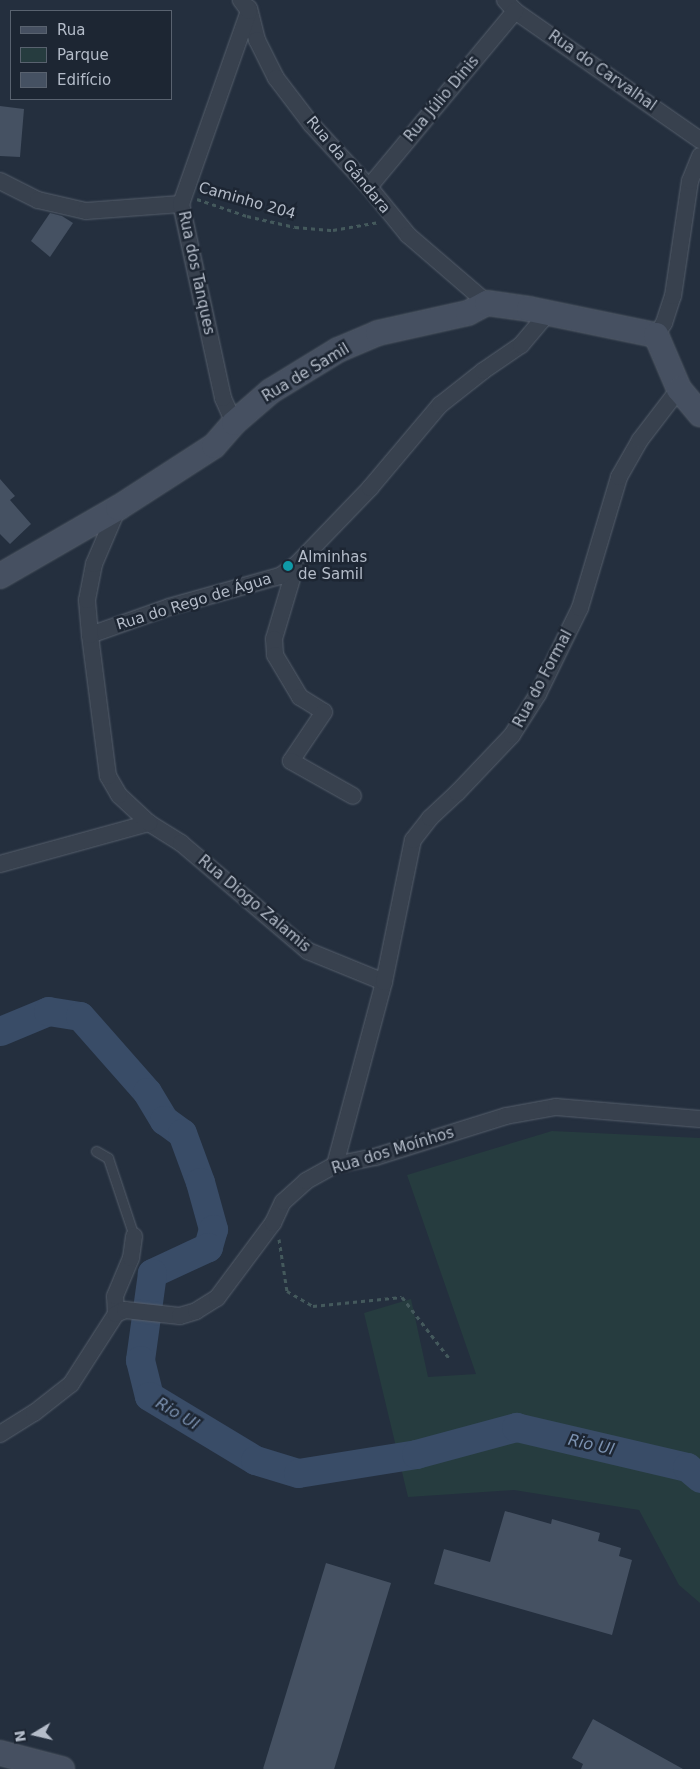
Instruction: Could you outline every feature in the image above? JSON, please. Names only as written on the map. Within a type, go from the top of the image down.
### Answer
[{"type":"street","name":"Rua da Gândara","points":[[247,4],[257,40],[276,78],[311,124],[369,187],[408,235],[487,303]]},
{"type":"street","name":"Rua dos Tanques","points":[[234,422],[223,398],[182,199],[247,4]]},
{"type":"street","name":"Rua Júlio Dinis","points":[[369,187],[510,6]]},
{"type":"street","name":"Rua do Carvalhal","points":[[510,6],[700,140]]},
{"type":"street","points":[[656,335],[664,323],[672,296],[690,181],[700,156]]},
{"type":"street","points":[[0,182],[38,200],[86,211],[182,199]]},
{"type":"street","points":[[487,303],[548,313],[656,335]]},
{"type":"street","name":"Rua de Samil","points":[[0,576],[118,508],[214,446],[234,422],[272,391],[338,350],[378,333],[468,313],[487,303]]},
{"type":"street","name":"Rua do Rego de Água","points":[[90,635],[169,607],[280,576],[296,565],[370,488],[440,405],[483,371],[521,345],[548,313]]},
{"type":"street","points":[[656,335],[679,389],[700,414]]},
{"type":"street","name":"Rua do Formal","points":[[384,982],[413,840],[430,818],[464,787],[512,735],[538,694],[580,608],[619,477],[640,440],[679,389]]},
{"type":"street","points":[[118,508],[94,564],[87,600],[90,635],[108,776],[119,795],[148,823]]},
{"type":"street","points":[[296,565],[274,639],[275,655],[300,697],[324,712],[291,761],[353,796]]},
{"type":"street","points":[[0,864],[148,823]]},
{"type":"street","name":"Rua Diogo Zalamis","points":[[148,823],[181,843],[308,951],[384,982]]},
{"type":"street","points":[[335,1165],[344,1140],[384,982]]},
{"type":"street","name":"Rua dos Moínhos","points":[[116,1314],[125,1310],[180,1316],[196,1311],[218,1298],[273,1223],[283,1202],[306,1182],[335,1165],[375,1157],[506,1116],[556,1107],[700,1119]]},
{"type":"street","points":[[0,1434],[34,1413],[71,1384],[116,1314],[115,1296],[131,1258],[134,1236]]},
{"type":"street","points":[[0,1753],[62,1769]]},
{"type":"lane","points":[[96,1151],[108,1158],[134,1236]]},
{"type":"path","name":"Caminho 204","points":[[182,199],[296,228],[332,230],[394,220]]},
{"type":"path","points":[[273,1223],[278,1230],[287,1291],[313,1306],[402,1297],[449,1358]]},
{"type":"green space","points":[[552,1131],[700,1138],[700,1603],[679,1585],[639,1510],[514,1490],[408,1497],[364,1313],[411,1299],[428,1377],[476,1374],[407,1175]]},
{"type":"building","points":[[0,106],[24,109],[20,157],[0,156]]},
{"type":"building","points":[[50,213],[62,216],[73,223],[50,257],[31,241]]},
{"type":"building","points":[[0,479],[15,496],[10,500],[31,524],[10,544],[0,534]]},
{"type":"building","points":[[505,1511],[551,1524],[552,1519],[600,1533],[598,1541],[621,1548],[619,1556],[632,1560],[612,1635],[434,1584],[444,1549],[490,1562]]},
{"type":"building","points":[[326,1563],[391,1583],[334,1769],[263,1769]]},
{"type":"building","points":[[593,1719],[683,1769],[581,1769],[583,1764],[572,1758]]},
{"type":"waterway","name":"Rio Ul","points":[[0,1031],[48,1011],[80,1016],[147,1092],[164,1120],[182,1133],[200,1182],[213,1229],[208,1247],[152,1273],[140,1360],[149,1396],[255,1460],[298,1473],[416,1454],[516,1427],[687,1467],[700,1478]]},
{"type":"place","name":"Alminhas de Samil","points":[[288,566]]}]
